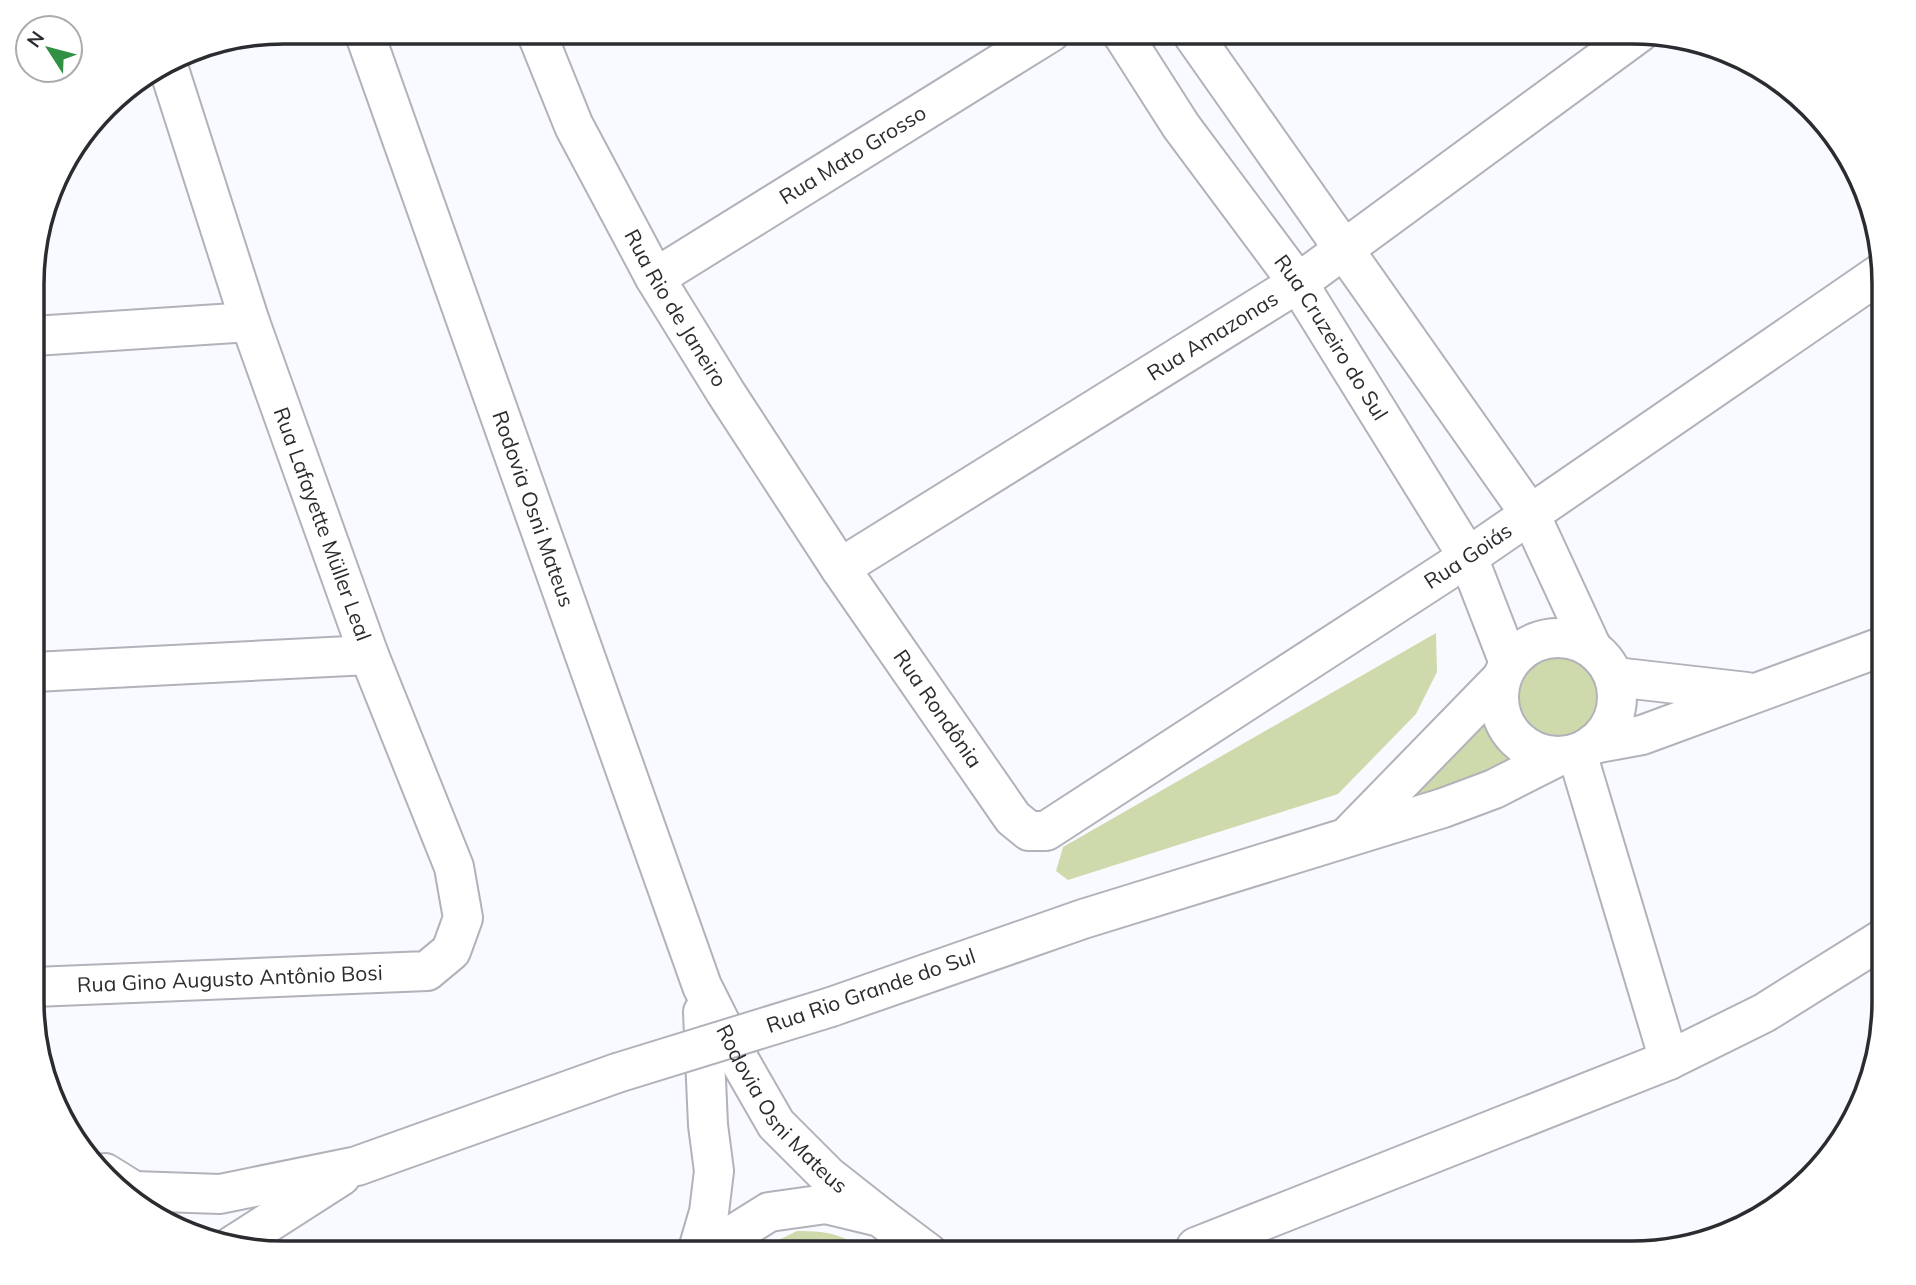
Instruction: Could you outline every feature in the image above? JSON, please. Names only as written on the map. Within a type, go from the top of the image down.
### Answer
[{"type":"street","name":"Rodovia Osni Mateus","points":[[368,44],[702,986],[737,1056],[776,1124],[828,1176],[912,1241]]},
{"type":"street","name":"Rua Rio de Janeiro","points":[[541,44],[574,126],[655,278],[726,394],[840,568]]},
{"type":"street","name":"Rua Mato Grosso","points":[[655,278],[1032,44]]},
{"type":"street","name":"Rua Cruzeiro do Sul","points":[[1129,44],[1181,126],[1298,283],[1468,557],[1505,671]]},
{"type":"street","points":[[1199,44],[1530,514],[1603,663],[1617,696],[1614,714],[1606,731],[1576,751],[1540,754],[1523,746],[1510,733],[1501,716],[1499,698],[1505,671],[1522,649],[1539,640],[1557,637],[1576,639],[1603,663]]},
{"type":"street","name":"Rua Amazonas","points":[[840,568],[1298,283],[1624,44]]},
{"type":"street","name":"Rua Lafayette Müller Leal","points":[[170,73],[250,322],[369,655],[454,867],[463,918],[452,951],[427,971]]},
{"type":"street","name":"Rua Goiás","points":[[1046,831],[1468,557],[1872,279]]},
{"type":"street","points":[[44,335],[250,322]]},
{"type":"street","name":"Rua Rondônia","points":[[840,568],[1013,818],[1029,831],[1046,831]]},
{"type":"street","name":"Rua Rio Grande do Sul","points":[[138,1192],[220,1194],[357,1166],[617,1073],[831,1007],[1083,919],[1443,808],[1494,789],[1576,751],[1642,735],[1760,694],[1872,651]]},
{"type":"street","points":[[44,671],[369,655]]},
{"type":"street","name":"Rua Rio Grande do Sul","points":[[1603,663],[1760,694]]},
{"type":"street","name":"Rua Rio Grande do Sul","points":[[1348,837],[1505,671]]},
{"type":"street","points":[[1576,751],[1669,1060]]},
{"type":"street","points":[[1211,1241],[1669,1060],[1764,1013],[1872,946]]},
{"type":"street","name":"Rua Gino Augusto Antônio Bosi","points":[[44,987],[427,971]]},
{"type":"street","name":"Rodovia Osni Mateus","points":[[701,1241],[709,1212],[714,1171],[708,1125],[702,986]]},
{"type":"street","name":"Rua Rio Grande do Sul","points":[[244,1238],[357,1166]]},
{"type":"street","points":[[723,1241],[769,1212],[826,1204],[880,1217]]},
{"type":"green space","points":[[1436,633],[1437,672],[1416,714],[1338,794],[1068,880],[1056,871],[1063,847]]},
{"type":"green space","points":[[1556,654],[1573,657],[1588,667],[1598,682],[1601,699],[1598,716],[1588,731],[1573,741],[1556,744],[1539,741],[1524,731],[1514,716],[1511,699],[1514,682],[1524,667],[1539,657]]},
{"type":"green space","points":[[1479,718],[1528,765],[1391,812]]},
{"type":"green space","points":[[797,1231],[835,1235],[849,1241],[777,1241]]}]
